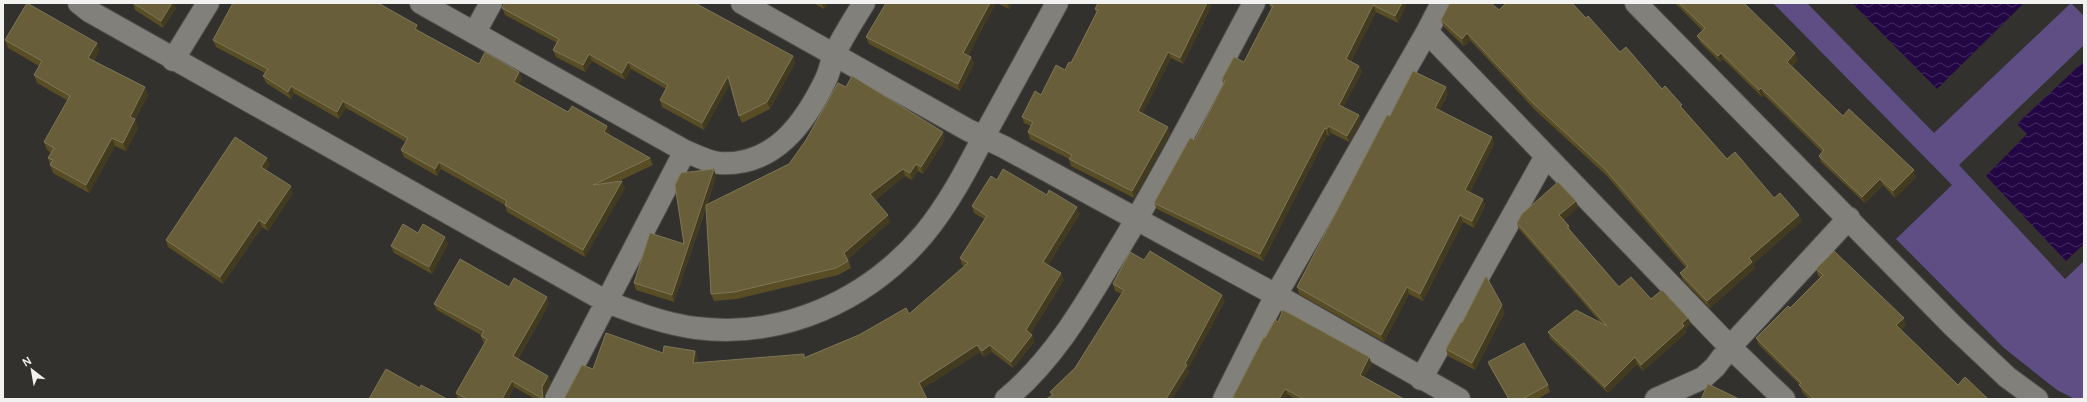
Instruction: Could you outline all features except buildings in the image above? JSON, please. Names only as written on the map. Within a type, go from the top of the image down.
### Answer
[{"type":"street","points":[[78,3],[89,11],[173,60],[607,302],[666,322],[696,328],[727,330],[773,325],[818,312],[849,298],[877,280],[903,258],[925,232],[944,204],[984,137],[1057,3]]},
{"type":"street","points":[[173,60],[208,3]]},
{"type":"street","points":[[422,3],[685,151],[718,163],[733,163],[763,156],[777,148],[789,136],[799,123],[826,78],[834,54],[864,3]]},
{"type":"street","points":[[475,32],[492,3]]},
{"type":"street","points":[[742,3],[984,137],[1276,295],[1421,379],[1459,399]]},
{"type":"street","points":[[1006,399],[1040,366],[1066,334],[1137,220],[1254,3]]},
{"type":"street","points":[[1224,399],[1276,295],[1427,32],[1442,3]]},
{"type":"street","points":[[1636,3],[1849,218],[1954,327],[2007,377],[2037,399]]},
{"type":"street","points":[[1427,32],[1730,347],[1784,399]]},
{"type":"street","points":[[556,399],[685,151]]},
{"type":"street","points":[[1421,379],[1546,156]]},
{"type":"street","points":[[1656,399],[1703,378],[1715,367],[1730,347],[1849,218]]},
{"type":"shaded area","points":[[1773,3],[1807,3],[1934,133],[2071,3],[2084,16],[2084,45],[1959,165],[2065,279],[2084,261],[2084,399],[2075,399],[2057,390],[2004,348],[1896,239],[1952,185]]},
{"type":"water","points":[[1852,3],[2024,3],[1937,89]]},
{"type":"water","points":[[2084,61],[2084,244],[2066,261],[1986,176],[2027,134],[2017,124]]}]
